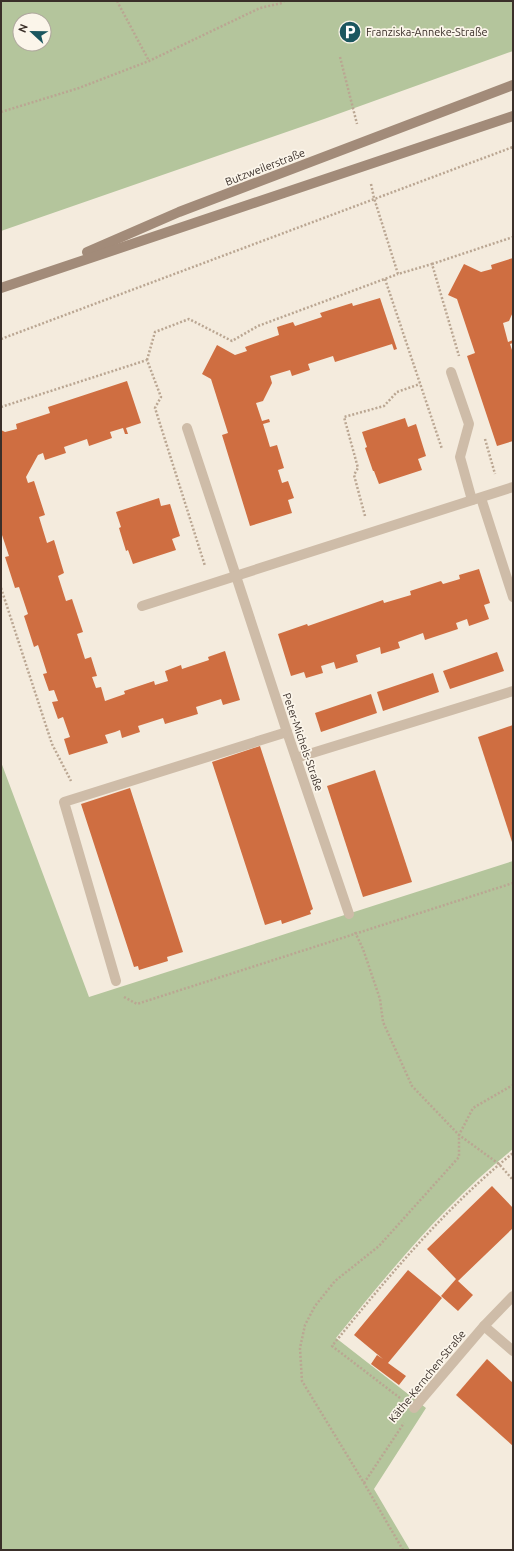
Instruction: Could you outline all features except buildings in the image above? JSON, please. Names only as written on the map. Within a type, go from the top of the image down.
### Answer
[{"type":"main road","name":"Butzweilerstraße","points":[[28,278],[179,212],[513,85]]},
{"type":"main road","name":"Butzweilerstraße","points":[[1,288],[513,116]]},
{"type":"street","points":[[451,372],[469,424],[460,457],[513,597]]},
{"type":"street","name":"Peter-Michels-Straße","points":[[187,428],[348,914]]},
{"type":"street","points":[[142,606],[513,487]]},
{"type":"street","points":[[296,758],[513,691]]},
{"type":"street","points":[[116,982],[64,802],[287,732]]},
{"type":"street","name":"Käthe-Kernchen-Straße","points":[[414,1408],[484,1326],[513,1296]]},
{"type":"street","points":[[484,1326],[513,1351]]},
{"type":"path","points":[[117,1],[149,61]]},
{"type":"path","points":[[1,112],[79,88],[149,61],[260,8],[282,3],[284,1]]},
{"type":"path","points":[[340,57],[361,143]]},
{"type":"path","points":[[1,339],[513,147]]},
{"type":"path","points":[[367,166],[374,198],[398,274]]},
{"type":"path","points":[[211,584],[155,408],[161,397],[147,360],[155,332],[189,319],[232,340],[258,326],[398,274],[513,237]]},
{"type":"path","points":[[432,264],[462,363]]},
{"type":"path","points":[[385,279],[443,452]]},
{"type":"path","points":[[1,407],[147,360]]},
{"type":"path","points":[[369,534],[354,475],[358,468],[344,417],[384,406],[397,392],[420,384]]},
{"type":"path","points":[[483,432],[500,492]]},
{"type":"path","points":[[1,588],[52,744],[66,774],[72,782],[76,798]]},
{"type":"path","points":[[116,982],[121,996],[137,1004],[513,883]]},
{"type":"path","points":[[355,933],[363,949],[380,999],[383,1022],[412,1086],[459,1135],[499,1164],[513,1180]]},
{"type":"path","points":[[403,1550],[364,1482],[302,1381],[300,1348],[305,1325],[315,1306],[335,1281],[379,1246],[459,1156],[459,1135],[473,1108],[513,1085]]},
{"type":"path","points":[[414,1408],[332,1346],[392,1272],[452,1209],[499,1164],[513,1153]]},
{"type":"path","name":"Käthe-Kernchen-Straße","points":[[364,1482],[414,1408]]},
{"type":"green space","points":[[1,1],[513,1],[513,51],[324,119],[1,231]]},
{"type":"green space","points":[[1,762],[89,997],[513,861],[513,1149],[464,1192],[441,1215],[398,1263],[336,1338],[426,1408],[374,1489],[410,1550],[1,1550]]},
{"type":"place","name":"Franziska-Anneke-Straße","points":[[350,32]]}]
